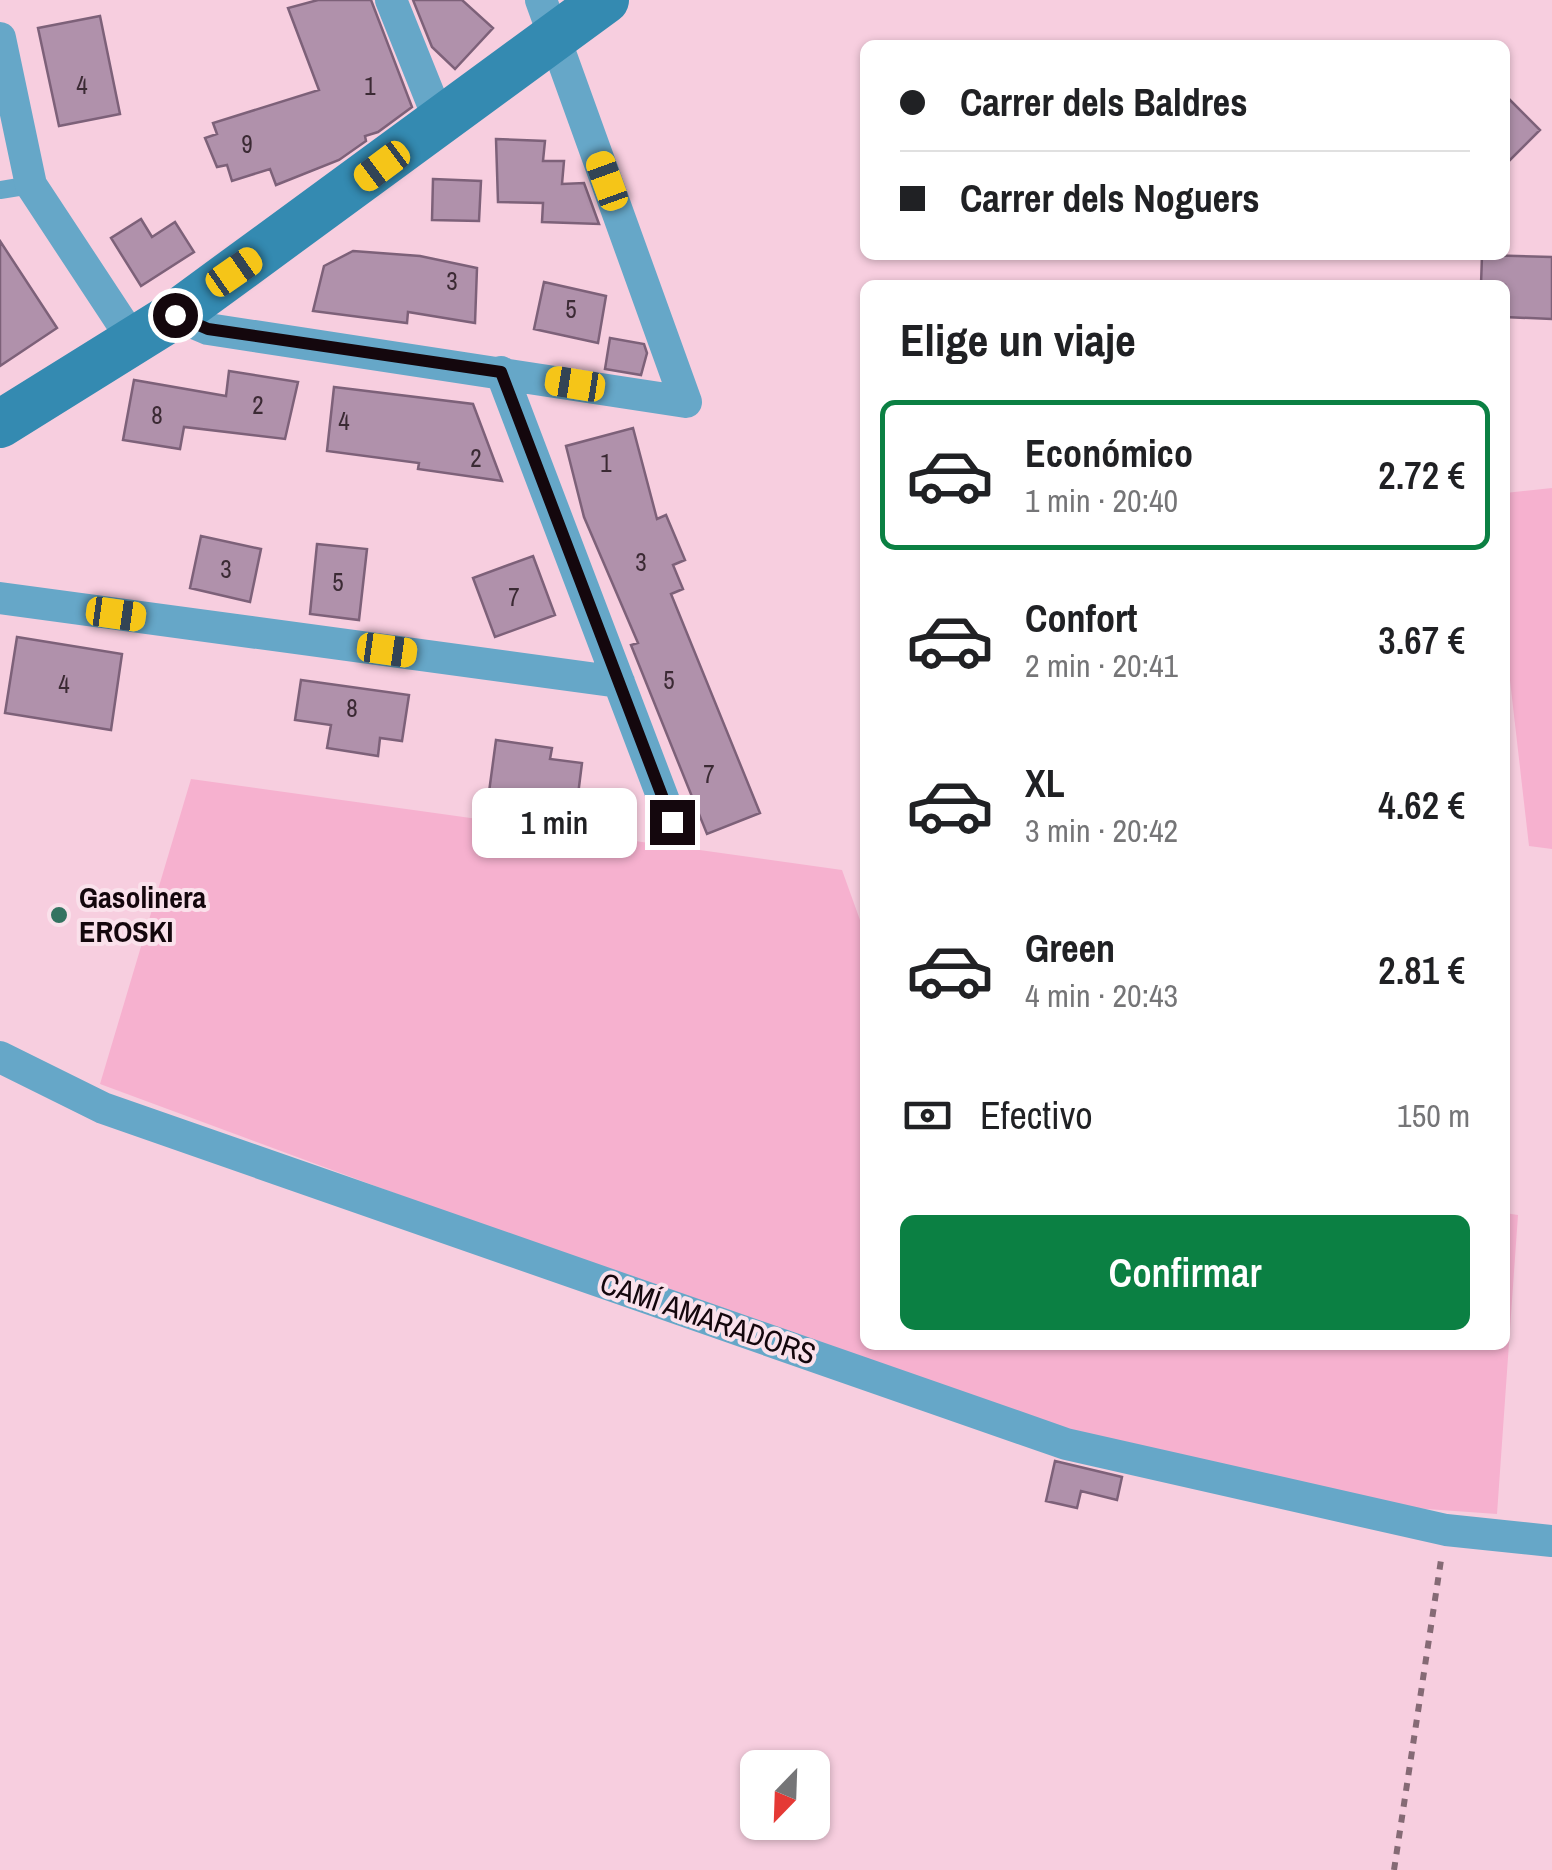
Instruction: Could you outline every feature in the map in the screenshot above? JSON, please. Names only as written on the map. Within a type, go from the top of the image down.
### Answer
[{"type":"main road","points":[[0,424],[175,315],[440,122],[548,20],[605,0]]},
{"type":"street","points":[[391,0],[440,122]]},
{"type":"street","points":[[175,315],[208,329],[686,402],[548,20]]},
{"type":"street","points":[[0,38],[16,188],[135,342]]},
{"type":"street","points":[[501,372],[672,822]]},
{"type":"street","points":[[0,598],[619,682]]},
{"type":"street","name":"CAMÍ AMARADORS","points":[[0,1056],[103,1108],[1066,1444],[1446,1530],[1552,1541]]},
{"type":"path","points":[[1394,1870],[1446,1530]]},
{"type":"shaded area","points":[[1552,488],[1552,849],[1529,846],[1510,681],[1510,492]]},
{"type":"shaded area","points":[[191,779],[842,870],[860,920],[860,1350],[1509,1350],[1497,1514],[1384,1506],[1045,1423],[553,1252],[100,1084]]},
{"type":"shaded area","points":[[1510,1214],[1518,1215],[1510,1329]]},
{"type":"building","points":[[318,0],[371,0],[412,107],[378,132],[365,136],[366,141],[339,160],[276,185],[270,169],[232,181],[227,165],[217,167],[205,138],[217,134],[213,123],[319,90],[288,8]]},
{"type":"building","points":[[413,0],[462,0],[493,28],[455,69],[432,47]]},
{"type":"building","points":[[100,16],[120,114],[59,126],[38,28]]},
{"type":"building","points":[[1510,100],[1540,130],[1510,160]]},
{"type":"building","points":[[496,139],[545,141],[543,161],[564,161],[562,184],[584,183],[599,224],[542,222],[543,203],[498,202]]},
{"type":"building","points":[[433,179],[481,181],[479,221],[432,220]]},
{"type":"building","points":[[141,219],[152,237],[175,222],[194,252],[141,286],[111,238]]},
{"type":"building","points":[[0,241],[57,328],[0,366]]},
{"type":"building","points":[[353,251],[420,256],[477,268],[475,323],[408,312],[407,323],[313,311],[324,266]]},
{"type":"building","points":[[1552,257],[1552,319],[1510,317],[1510,280],[1481,280],[1482,260]]},
{"type":"building","points":[[544,282],[606,296],[598,343],[534,329]]},
{"type":"building","points":[[610,338],[644,344],[647,353],[641,375],[605,369]]},
{"type":"building","points":[[229,371],[298,382],[285,439],[184,427],[180,449],[123,440],[134,380],[226,396]]},
{"type":"building","points":[[334,387],[473,404],[502,481],[418,469],[419,463],[327,451]]},
{"type":"building","points":[[633,428],[657,519],[666,515],[685,560],[673,565],[683,589],[671,594],[760,813],[707,834],[631,645],[638,643],[584,517],[566,446]]},
{"type":"building","points":[[201,536],[261,549],[250,602],[190,588]]},
{"type":"building","points":[[317,544],[367,549],[359,620],[310,614]]},
{"type":"building","points":[[533,556],[555,615],[495,637],[473,578]]},
{"type":"building","points":[[17,637],[122,654],[111,730],[5,713]]},
{"type":"building","points":[[301,680],[409,695],[402,741],[380,738],[378,756],[327,748],[331,725],[295,720]]},
{"type":"building","points":[[496,740],[552,748],[550,759],[582,763],[575,819],[487,807]]},
{"type":"building","points":[[1055,1461],[1122,1477],[1117,1500],[1081,1491],[1077,1508],[1046,1501]]},
{"type":"place","name":"Gasolinera EROSKI","points":[[59,915]]},
{"type":"route","points":[[175,315],[208,329],[501,372],[672,822]]}]
